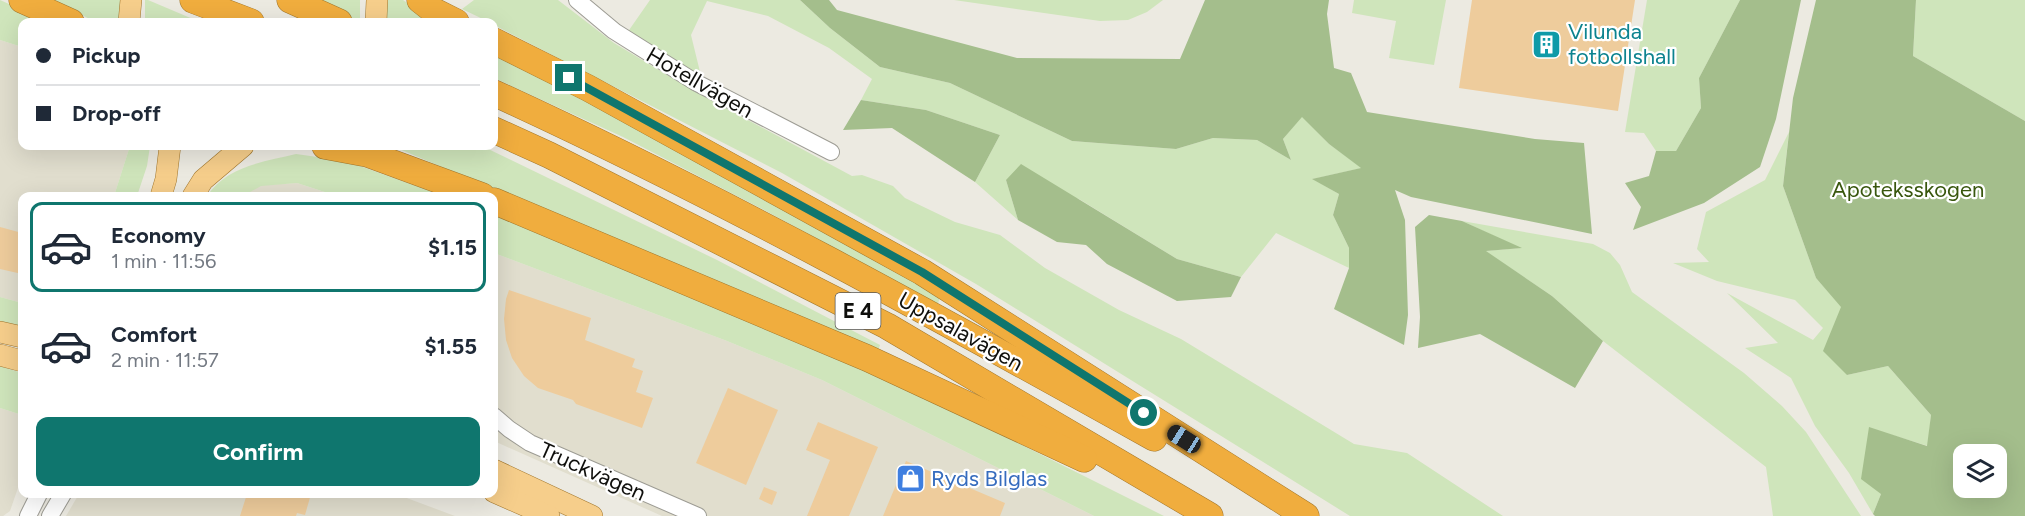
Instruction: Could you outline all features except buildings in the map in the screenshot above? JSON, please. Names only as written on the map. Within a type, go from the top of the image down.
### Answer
[{"type":"highway","points":[[22,0],[62,18]]},
{"type":"highway","points":[[193,0],[240,18]]},
{"type":"highway","points":[[290,0],[330,18]]},
{"type":"highway","points":[[420,0],[448,18]]},
{"type":"highway","points":[[498,43],[588,88],[922,272],[1305,516]]},
{"type":"highway","name":"Uppsalavägen","points":[[498,95],[567,127],[903,298],[1293,516]]},
{"type":"highway","name":"Uppsalavägen","points":[[498,132],[549,155],[887,326],[1210,516]]},
{"type":"highway","points":[[346,150],[368,154],[471,192]]},
{"type":"highway","points":[[498,203],[867,358],[1111,471],[1194,516]]},
{"type":"main road","points":[[162,192],[170,150]]},
{"type":"main road","points":[[196,192],[203,180],[238,150]]},
{"type":"main road","points":[[0,332],[18,336]]},
{"type":"main road","points":[[0,355],[18,360]]},
{"type":"main road","points":[[498,472],[592,516]]},
{"type":"main road","points":[[498,494],[549,516]]},
{"type":"street","name":"Hotellvägen","points":[[577,0],[614,31],[695,82],[831,152]]},
{"type":"street","name":"Truckvägen","points":[[498,419],[530,443],[698,516]]},
{"type":"street","points":[[28,516],[37,498]]},
{"type":"street","points":[[50,516],[61,498]]},
{"type":"shaded area","points":[[0,40],[18,46],[18,150],[129,150],[115,192],[18,192],[18,302],[0,297]]},
{"type":"shaded area","points":[[297,183],[325,192],[250,192],[261,185]]},
{"type":"shaded area","points":[[498,255],[727,341],[822,380],[1094,516],[662,516],[498,443]]},
{"type":"shaded area","points":[[0,408],[18,414],[18,488],[10,511],[0,516]]},
{"type":"shaded area","points":[[77,498],[407,498],[455,516],[66,516]]},
{"type":"green space","points":[[0,0],[41,18],[18,18],[18,46],[0,40]]},
{"type":"green space","points":[[54,0],[120,0],[120,18],[88,18]]},
{"type":"green space","points":[[145,0],[148,0],[191,18],[145,18]]},
{"type":"green space","points":[[303,0],[360,0],[360,18],[347,18]]},
{"type":"green space","points":[[384,0],[403,0],[429,18],[383,18]]},
{"type":"green space","points":[[474,0],[558,0],[614,43],[694,91],[852,176],[862,175],[893,186],[905,198],[955,222],[1000,235],[1045,268],[1119,310],[1181,339],[1354,444],[1407,453],[1503,516],[1350,516],[976,284],[782,173],[498,27],[498,18],[481,18],[462,9]]},
{"type":"green space","points":[[650,0],[800,0],[830,28],[880,67],[950,83],[1072,141],[1176,149],[1213,138],[1257,140],[1291,160],[1283,139],[1302,116],[1329,144],[1362,168],[1313,179],[1339,194],[1333,215],[1349,248],[1349,268],[1276,233],[1241,277],[1177,259],[1079,199],[1006,180],[1018,220],[975,182],[1000,135],[926,110],[861,100],[872,79],[829,48],[768,16],[707,1],[691,35],[701,76],[627,33]]},
{"type":"green space","points":[[800,0],[829,0],[837,10],[1017,58],[1180,59],[1205,0],[1329,0],[1327,14],[1334,68],[1351,73],[1367,112],[1535,139],[1584,143],[1592,234],[1411,197],[1395,190],[1405,220],[1408,315],[1404,345],[1334,309],[1349,268],[1349,248],[1333,215],[1339,194],[1312,179],[1361,168],[1329,144],[1302,117],[1283,139],[1291,160],[1257,140],[1213,138],[1176,149],[1072,141],[950,83],[880,67],[830,28]]},
{"type":"green space","points":[[954,0],[1163,0],[1147,12],[1128,20],[1100,21]]},
{"type":"green space","points":[[1354,0],[1446,0],[1434,65],[1389,58],[1396,21],[1352,13]]},
{"type":"green space","points":[[1647,0],[1740,0],[1699,78],[1701,108],[1676,151],[1656,151],[1644,133],[1625,132]]},
{"type":"green space","points":[[1740,0],[1801,0],[1776,119],[1760,167],[1704,203],[1633,230],[1641,207],[1625,183],[1649,176],[1656,151],[1676,151],[1701,108],[1699,78]]},
{"type":"green space","name":"Apoteksskogen","points":[[1816,0],[1916,0],[1913,56],[2025,121],[2025,516],[1875,516],[1873,514],[1881,494],[1861,479],[1869,427],[1927,446],[1931,415],[1888,366],[1847,375],[1823,351],[1841,307],[1816,278],[1783,186],[1793,98]]},
{"type":"green space","points":[[1916,0],[2025,0],[2025,121],[1913,56]]},
{"type":"green space","points":[[498,56],[588,98],[940,296],[938,304],[764,210],[623,137],[498,80]]},
{"type":"green space","points":[[861,100],[926,110],[1000,135],[975,182],[892,128],[843,130]]},
{"type":"green space","points":[[1789,132],[1783,186],[1816,278],[1842,307],[1847,375],[1888,366],[1931,415],[1928,446],[1869,428],[1881,494],[1873,514],[1849,473],[1815,426],[1791,378],[1745,348],[1778,343],[1727,293],[1813,340],[1823,328],[1795,300],[1717,281],[1673,263],[1709,262],[1697,249],[1706,212],[1765,180]]},
{"type":"green space","points":[[129,150],[149,150],[138,192],[115,192]]},
{"type":"green space","points":[[401,150],[490,150],[717,260],[880,345],[878,351]]},
{"type":"green space","points":[[296,154],[346,161],[433,192],[325,192],[297,183],[261,186],[250,192],[210,192],[235,172],[259,163]]},
{"type":"green space","points":[[1021,164],[1177,259],[1241,277],[1231,297],[1177,301],[1107,264],[1086,245],[1057,242],[1018,220],[1006,180]]},
{"type":"green space","points":[[1429,215],[1462,221],[1522,248],[1486,251],[1552,296],[1603,341],[1575,388],[1480,334],[1418,348],[1420,317],[1415,227]]},
{"type":"green space","points":[[498,217],[790,336],[990,429],[1164,516],[1094,516],[822,380],[727,341],[498,255]]},
{"type":"green space","points":[[1462,221],[1593,244],[1610,253],[1620,265],[1632,292],[1744,373],[1782,406],[1806,432],[1861,516],[1773,516],[1766,467],[1603,341],[1552,296],[1485,251],[1520,248]]},
{"type":"green space","points":[[0,297],[18,302],[18,328],[0,323]]},
{"type":"green space","points":[[0,366],[18,372],[18,414],[0,408]]},
{"type":"place","name":"Vilunda fotbollshall","points":[[1547,44]]},
{"type":"place","name":"Ryds Bilglas","points":[[910,478]]},
{"type":"route","points":[[569,78],[922,272],[1144,413]]}]
